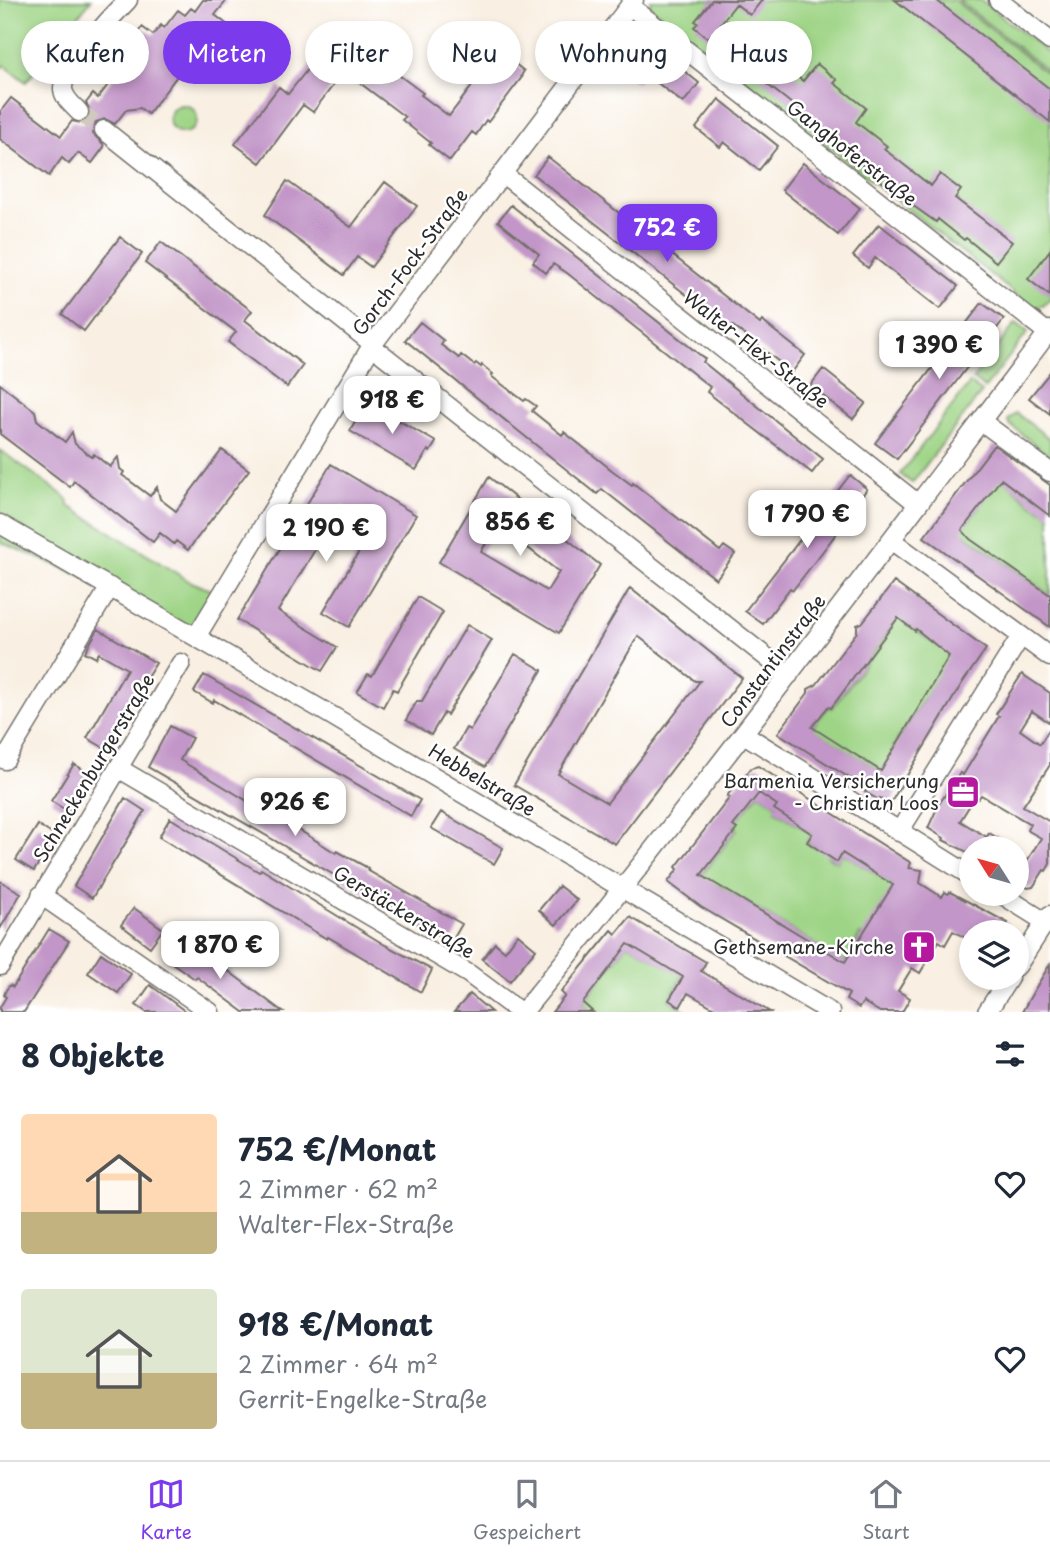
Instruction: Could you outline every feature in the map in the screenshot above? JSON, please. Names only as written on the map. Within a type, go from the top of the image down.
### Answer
[{"type":"street","points":[[79,111],[65,96],[63,87],[66,74],[106,22],[128,0]]},
{"type":"street","points":[[998,0],[1050,41]]},
{"type":"street","name":"Gorch-Fock-Straße","points":[[197,637],[377,349],[503,174],[632,3]]},
{"type":"street","name":"Ganghoferstraße","points":[[632,3],[1049,331]]},
{"type":"street","points":[[104,130],[789,675]]},
{"type":"street","name":"Walter-Flex-Straße","points":[[503,174],[918,504]]},
{"type":"street","name":"Constantinstraße","points":[[522,1012],[623,889],[744,734],[1049,331]]},
{"type":"street","points":[[981,421],[1050,472]]},
{"type":"street","name":"Hebbelstraße","points":[[0,524],[197,637],[830,1012]]},
{"type":"street","points":[[891,540],[1050,657]]},
{"type":"street","points":[[0,756],[5,760],[110,587]]},
{"type":"street","points":[[899,832],[1021,636]]},
{"type":"street","name":"Schneckenburgerstraße","points":[[0,966],[181,663]]},
{"type":"street","points":[[744,734],[959,869]]},
{"type":"street","name":"Gerstäckerstraße","points":[[118,768],[469,974],[522,1012]]},
{"type":"street","points":[[41,895],[210,1012]]},
{"type":"street","points":[[1023,906],[1049,920],[1029,949]]},
{"type":"street","points":[[987,1012],[1001,990]]},
{"type":"green space","points":[[0,0],[91,0],[74,21],[21,21],[21,78],[4,65],[0,69]]},
{"type":"green space","points":[[650,0],[954,0],[1050,76],[1050,299],[1043,306],[1033,308],[748,84],[812,84],[812,21],[706,21],[706,51],[692,40],[692,21],[668,21],[650,4]]},
{"type":"green space","points":[[958,0],[981,0],[1050,55],[1050,73]]},
{"type":"green space","points":[[183,105],[193,109],[197,119],[193,129],[183,133],[173,129],[169,119],[173,109]]},
{"type":"green space","points":[[1016,323],[1028,332],[985,388],[973,379]]},
{"type":"green space","points":[[970,383],[982,392],[912,483],[900,474]]},
{"type":"green space","points":[[1016,413],[1050,439],[1050,457],[1009,424],[1008,420]]},
{"type":"green space","points":[[0,450],[67,498],[69,506],[189,581],[221,594],[196,637],[110,587],[0,542]]},
{"type":"green space","points":[[999,475],[1030,503],[1050,515],[1050,595],[959,530],[976,512]]},
{"type":"green space","points":[[898,616],[952,655],[893,747],[895,749],[882,772],[812,728],[828,707],[832,708]]},
{"type":"green space","points":[[759,793],[777,805],[775,810],[812,834],[807,843],[816,848],[824,835],[828,857],[837,862],[842,853],[897,887],[863,936],[860,935],[845,962],[719,886],[699,879],[737,829],[733,825]]},
{"type":"green space","points":[[628,944],[683,976],[669,1000],[688,1012],[593,1012],[583,1003]]},
{"type":"building","points":[[203,0],[227,0],[215,15],[223,21],[169,21],[178,10],[185,15],[191,8],[195,11]]},
{"type":"building","points":[[712,0],[762,0],[750,15],[736,4],[723,21],[706,21],[706,36],[694,27],[698,23],[695,21]]},
{"type":"building","points":[[895,0],[936,0],[1050,89],[1050,122]]},
{"type":"building","points":[[161,25],[163,84],[171,84],[148,114],[140,108],[126,110],[115,124],[105,119],[96,122],[93,134],[104,147],[92,163],[78,153],[69,164],[62,158],[49,176],[0,139],[0,112],[11,98],[61,136],[72,121],[86,121],[90,110],[86,103],[93,94],[98,98],[108,84],[149,84],[149,32],[153,35]]},
{"type":"building","points":[[817,64],[837,80],[834,83],[866,108],[856,122],[887,146],[884,149],[931,186],[940,174],[961,190],[955,198],[1012,242],[996,262],[966,238],[964,240],[938,219],[936,222],[898,195],[851,156],[854,153],[767,84],[812,84],[812,70]]},
{"type":"building","points":[[305,72],[305,84],[334,84],[313,112],[303,105],[260,163],[235,144],[279,87],[288,94]]},
{"type":"building","points":[[692,77],[699,83],[683,103],[659,84],[692,84]]},
{"type":"building","points":[[361,84],[411,84],[449,116],[474,84],[517,84],[488,122],[486,120],[476,135],[472,132],[450,161],[402,120],[405,117]]},
{"type":"building","points":[[719,99],[778,146],[759,170],[724,142],[720,147],[696,128]]},
{"type":"building","points":[[548,157],[760,324],[762,321],[805,355],[792,372],[733,326],[730,329],[534,175]]},
{"type":"building","points":[[803,163],[860,208],[838,235],[782,190]]},
{"type":"building","points":[[287,181],[351,227],[385,182],[417,206],[371,267],[357,257],[344,275],[265,215]]},
{"type":"building","points":[[511,205],[705,359],[703,362],[823,459],[812,473],[707,392],[710,387],[567,273],[553,264],[546,273],[533,262],[539,254],[498,221]]},
{"type":"building","points":[[879,224],[958,286],[940,309],[875,258],[868,268],[853,256]]},
{"type":"building","points":[[120,237],[142,254],[84,331],[62,314]]},
{"type":"building","points":[[161,242],[252,311],[245,320],[303,365],[287,387],[228,342],[236,332],[145,263]]},
{"type":"building","points":[[1050,250],[1050,296],[1028,279]]},
{"type":"building","points":[[982,303],[1004,319],[897,459],[875,443]]},
{"type":"building","points":[[420,322],[444,341],[441,345],[459,358],[461,355],[474,365],[482,365],[493,374],[491,376],[524,401],[526,399],[536,406],[532,411],[562,435],[564,432],[720,551],[724,546],[735,554],[716,579],[602,489],[597,494],[405,340]]},
{"type":"building","points":[[823,369],[866,403],[853,419],[810,386]]},
{"type":"building","points":[[1050,372],[1050,414],[1029,398]]},
{"type":"building","points":[[0,384],[35,411],[37,420],[65,442],[72,432],[75,444],[110,467],[118,457],[120,469],[124,472],[122,475],[150,496],[157,487],[160,499],[176,511],[222,450],[249,470],[188,550],[176,541],[174,544],[160,533],[153,542],[74,481],[70,487],[0,434]]},
{"type":"building","points":[[365,401],[436,442],[416,470],[350,431]]},
{"type":"building","points":[[994,445],[1050,485],[1050,516],[1001,479],[962,530],[970,539],[1050,595],[1050,627],[924,537]]},
{"type":"building","points":[[331,464],[416,515],[349,627],[323,612],[375,525],[342,505],[278,611],[337,647],[322,671],[237,620]]},
{"type":"building","points":[[850,475],[867,489],[793,590],[790,588],[763,624],[745,611]]},
{"type":"building","points":[[489,477],[600,565],[559,633],[439,562]],"holes":[[[497,524],[559,572],[547,591],[481,552]]]},
{"type":"building","points":[[894,582],[986,649],[961,685],[890,804],[865,792],[867,789],[778,733],[808,693],[808,689],[816,685],[857,632],[857,625],[862,623]],"holes":[[[898,618],[915,631],[916,629],[949,656],[881,771],[812,727],[828,707],[831,708]]]},
{"type":"building","points":[[630,588],[742,678],[615,844],[514,785]],"holes":[[[638,636],[695,681],[700,681],[607,803],[558,774]]]},
{"type":"building","points":[[418,597],[443,612],[397,691],[393,689],[383,707],[357,692],[368,674],[372,676]]},
{"type":"building","points":[[467,625],[492,640],[447,715],[444,713],[431,735],[406,720],[417,701],[422,701]]},
{"type":"building","points":[[98,629],[156,663],[106,749],[87,738],[127,669],[99,653],[96,658],[85,652]]},
{"type":"building","points":[[515,654],[542,670],[485,767],[454,749],[466,728],[470,730]]},
{"type":"building","points":[[1022,674],[1050,693],[1050,723],[1032,711],[1020,730],[1040,744],[1050,728],[1050,765],[1023,806],[1050,822],[1050,864],[1033,887],[1029,888],[1029,858],[1041,838],[1027,830],[1030,824],[981,795],[978,799],[975,797],[960,821],[985,836],[959,836],[959,848],[928,828],[939,804],[960,773],[963,775],[999,716],[996,714]]},
{"type":"building","points":[[204,675],[420,800],[411,816],[214,700],[213,703],[194,692]]},
{"type":"building","points":[[170,726],[192,738],[180,760],[290,827],[291,825],[336,853],[337,851],[368,868],[367,870],[462,924],[451,943],[148,767]]},
{"type":"building","points":[[74,764],[92,775],[69,812],[51,801]]},
{"type":"building","points":[[758,766],[911,863],[909,868],[922,870],[920,883],[942,897],[945,892],[950,892],[959,897],[959,906],[976,906],[1002,920],[959,920],[959,934],[953,931],[945,945],[939,941],[920,973],[912,968],[898,991],[910,998],[902,1012],[880,1012],[863,1002],[859,1008],[846,1000],[849,994],[701,907],[668,882],[678,869],[676,867],[730,797],[727,796],[738,782],[740,783],[751,768]],"holes":[[[759,793],[777,805],[774,809],[812,834],[807,842],[837,862],[842,853],[893,885],[845,962],[701,875],[737,829],[733,826]]]},
{"type":"building","points":[[125,798],[145,811],[92,898],[74,886]]},
{"type":"building","points":[[441,812],[503,848],[494,864],[431,828]]},
{"type":"building","points":[[170,818],[432,970],[421,992],[328,937],[327,939],[159,837]]},
{"type":"building","points":[[38,825],[55,836],[34,871],[16,860]]},
{"type":"building","points":[[0,881],[21,893],[0,929]]},
{"type":"building","points":[[559,886],[577,900],[556,925],[539,910]]},
{"type":"building","points":[[134,908],[163,929],[150,947],[121,925]]},
{"type":"building","points":[[630,917],[706,962],[701,971],[770,1012],[712,1012],[714,1008],[688,993],[680,1007],[669,1000],[683,977],[628,944],[583,1003],[593,1012],[552,1012],[565,996],[561,992],[612,930],[616,934]]},
{"type":"building","points":[[49,929],[69,941],[24,1012],[0,1012],[6,990],[10,985],[13,987]]},
{"type":"building","points":[[518,934],[536,949],[510,981],[482,959],[495,943],[505,951]]},
{"type":"building","points":[[182,941],[226,972],[227,970],[283,1012],[244,1012],[197,977],[195,979],[168,960]]},
{"type":"building","points":[[101,953],[131,974],[118,993],[88,973]]},
{"type":"building","points":[[1050,964],[1050,1012],[1022,1012],[1032,994]]},
{"type":"building","points":[[150,985],[186,1012],[146,1012],[136,1005]]},
{"type":"building","points":[[470,994],[491,1012],[454,1012]]},
{"type":"tunnel","points":[[79,112],[104,130]]},
{"type":"place","name":"Barmenia Versicherung - Christian Loos","points":[[963,792]]},
{"type":"place","name":"Gethsemane-Kirche","points":[[919,947]]}]
